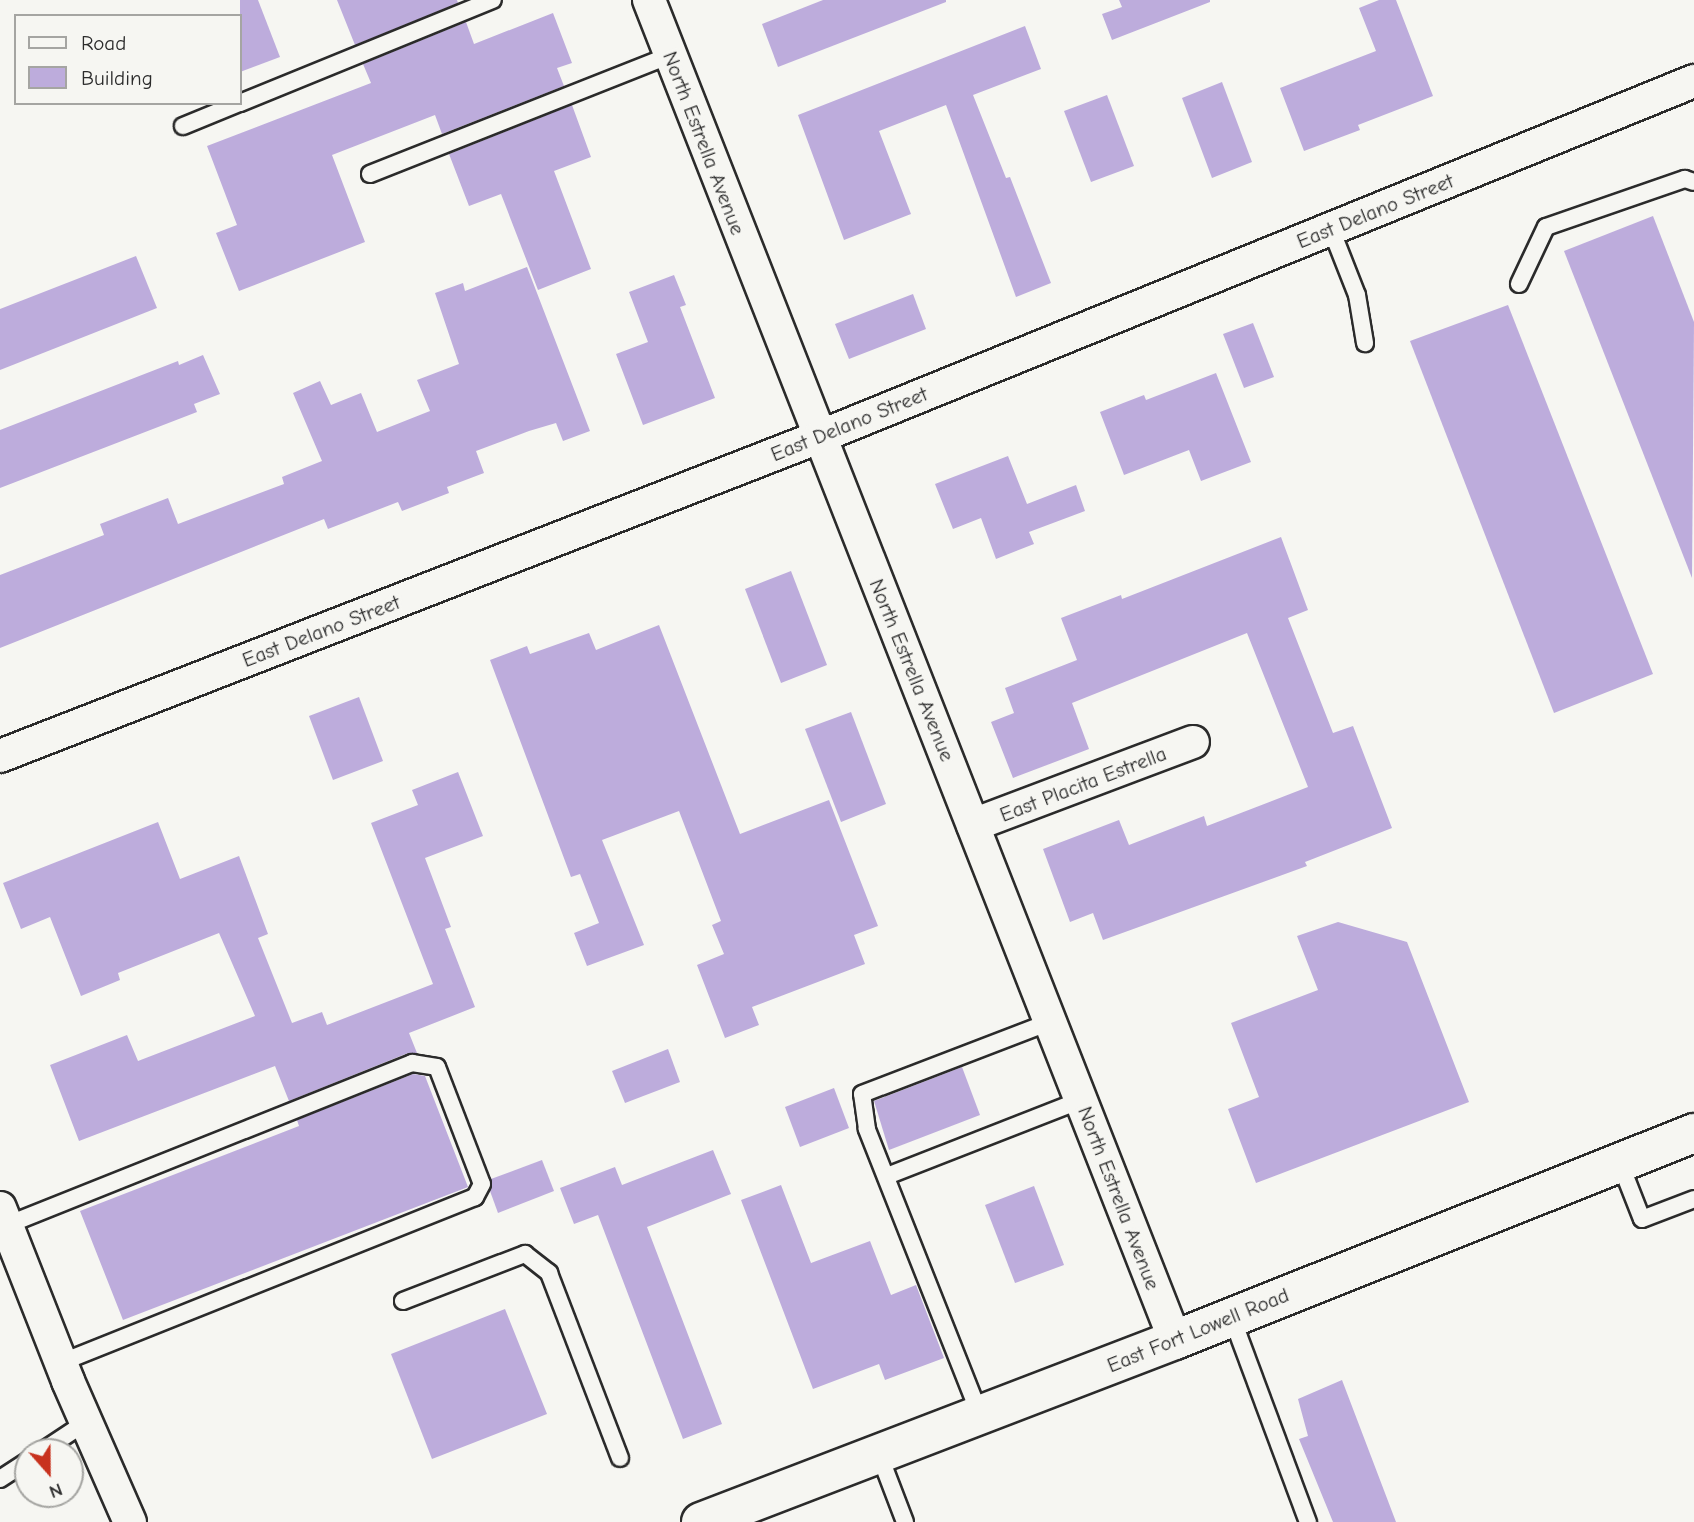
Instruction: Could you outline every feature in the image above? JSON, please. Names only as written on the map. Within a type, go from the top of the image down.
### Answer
[{"type":"main road","name":"East Fort Lowell Road","points":[[701,1522],[751,1513],[878,1454],[1232,1318],[1619,1162],[1693,1138]]},
{"type":"street","name":"North Estrella Avenue","points":[[649,0],[1175,1340]]},
{"type":"street","name":"East Delano Street","points":[[0,756],[819,437],[1694,81]]},
{"type":"street","name":"East Placita Estrella","points":[[973,825],[1193,742]]},
{"type":"street","points":[[2,1220],[130,1522]]},
{"type":"lane","points":[[242,102],[493,0]]},
{"type":"lane","points":[[370,174],[670,55]]},
{"type":"lane","points":[[183,126],[234,105]]},
{"type":"lane","points":[[1519,284],[1546,227],[1685,179],[1694,182]]},
{"type":"lane","points":[[1331,229],[1357,295],[1365,344]]},
{"type":"lane","points":[[980,1415],[867,1129],[862,1094],[1050,1022]]},
{"type":"lane","points":[[2,1220],[412,1063],[437,1068],[482,1184],[475,1197],[61,1363]]},
{"type":"lane","points":[[887,1176],[1081,1100]]},
{"type":"lane","points":[[1619,1162],[1642,1219],[1694,1199]]},
{"type":"lane","points":[[403,1301],[525,1254],[549,1273],[620,1458]]},
{"type":"lane","points":[[1232,1318],[1308,1522]]},
{"type":"lane","points":[[62,1438],[86,1422]]},
{"type":"lane","points":[[878,1454],[905,1522]]},
{"type":"building","points":[[240,0],[258,0],[280,57],[242,71]]},
{"type":"building","points":[[337,0],[457,0],[458,3],[355,45]]},
{"type":"building","points":[[823,0],[946,2],[778,67],[762,24]]},
{"type":"building","points":[[1119,0],[1210,2],[1112,40],[1102,14],[1122,7]]},
{"type":"building","points":[[1379,0],[1396,0],[1433,96],[1358,125],[1360,130],[1304,151],[1280,88],[1376,51],[1359,8]]},
{"type":"building","points":[[553,13],[572,63],[557,68],[564,86],[442,134],[435,115],[332,155],[365,242],[239,291],[216,233],[237,225],[207,146],[371,83],[363,64],[466,22],[474,44]]},
{"type":"building","points":[[1025,26],[1041,69],[973,95],[1006,178],[1010,177],[1051,283],[1016,297],[946,105],[879,131],[911,214],[844,240],[798,115]]},
{"type":"building","points":[[1222,82],[1252,162],[1212,178],[1182,98]]},
{"type":"building","points":[[1107,95],[1134,166],[1091,182],[1064,111]]},
{"type":"building","points":[[572,105],[591,157],[554,171],[591,269],[538,290],[501,194],[469,206],[449,154]]},
{"type":"building","points":[[1653,216],[1694,322],[1692,578],[1564,251]]},
{"type":"building","points":[[136,256],[157,308],[0,370],[0,309]]},
{"type":"building","points":[[527,267],[590,431],[563,441],[556,423],[529,431],[476,451],[484,473],[447,487],[449,493],[402,511],[398,502],[328,529],[324,519],[0,648],[0,575],[104,535],[100,524],[168,498],[178,524],[284,484],[282,477],[322,461],[293,393],[320,381],[331,405],[361,393],[377,432],[430,411],[417,380],[459,364],[435,293],[463,283],[465,291]]},
{"type":"building","points":[[674,275],[686,305],[680,307],[715,398],[643,425],[616,354],[648,342],[629,292]]},
{"type":"building","points":[[913,294],[926,329],[849,359],[835,324]]},
{"type":"building","points":[[1508,305],[1653,674],[1554,713],[1410,341]]},
{"type":"building","points":[[1253,323],[1274,377],[1244,388],[1223,334]]},
{"type":"building","points":[[203,355],[220,394],[194,404],[197,412],[0,488],[0,430],[178,361],[179,365]]},
{"type":"building","points":[[1216,373],[1251,462],[1201,481],[1189,450],[1124,475],[1100,412],[1144,395],[1146,400]]},
{"type":"building","points":[[1008,456],[1027,504],[1076,485],[1085,511],[1029,532],[1034,544],[996,559],[981,518],[953,529],[935,484]]},
{"type":"building","points":[[1281,537],[1308,610],[1288,618],[1333,733],[1353,726],[1392,828],[1305,862],[1307,866],[1103,940],[1093,913],[1070,922],[1043,849],[1119,820],[1129,845],[1204,816],[1207,826],[1308,787],[1247,633],[1072,703],[1089,749],[1013,778],[991,722],[1014,713],[1005,688],[1077,660],[1061,618],[1121,595],[1122,599]]},
{"type":"building","points":[[791,571],[827,665],[781,683],[745,589]]},
{"type":"building","points":[[659,625],[740,834],[829,800],[878,926],[854,935],[865,964],[752,1007],[759,1025],[725,1038],[697,965],[724,954],[712,925],[721,921],[679,811],[602,840],[644,945],[587,966],[574,933],[599,923],[580,874],[571,877],[490,660],[527,646],[530,654],[589,633],[596,650]]},
{"type":"building","points":[[359,697],[383,761],[333,780],[309,716]]},
{"type":"building","points":[[851,712],[886,804],[841,822],[805,729]]},
{"type":"building","points":[[458,772],[483,836],[425,858],[451,927],[445,929],[475,1007],[409,1033],[417,1053],[408,1053],[289,1101],[275,1066],[79,1141],[50,1065],[127,1035],[138,1061],[255,1016],[219,933],[118,973],[120,980],[81,996],[50,917],[21,929],[3,883],[158,822],[180,879],[239,856],[268,934],[258,938],[292,1023],[322,1012],[327,1025],[433,984],[371,823],[418,805],[412,790]]},
{"type":"building","points":[[1338,922],[1407,942],[1469,1102],[1256,1183],[1228,1109],[1259,1097],[1231,1023],[1318,990],[1297,936]]},
{"type":"building","points":[[668,1049],[680,1082],[625,1103],[612,1071]]},
{"type":"building","points":[[962,1067],[980,1115],[889,1150],[874,1101]]},
{"type":"building","points":[[413,1074],[425,1076],[468,1187],[123,1320],[80,1211],[299,1126],[297,1120]]},
{"type":"building","points":[[834,1088],[849,1128],[800,1147],[785,1107]]},
{"type":"building","points":[[713,1150],[731,1194],[647,1227],[722,1424],[683,1439],[598,1215],[574,1224],[560,1188],[615,1167],[622,1185]]},
{"type":"building","points":[[542,1160],[554,1191],[498,1213],[490,1191],[491,1179]]},
{"type":"building","points":[[781,1185],[811,1263],[870,1241],[891,1295],[916,1285],[944,1358],[885,1380],[879,1364],[813,1389],[741,1200]]},
{"type":"building","points":[[1034,1186],[1064,1265],[1015,1283],[985,1205]]},
{"type":"building","points":[[505,1309],[547,1414],[432,1459],[391,1354]]},
{"type":"building","points":[[1342,1380],[1396,1522],[1333,1522],[1299,1439],[1308,1436],[1298,1399]]}]
